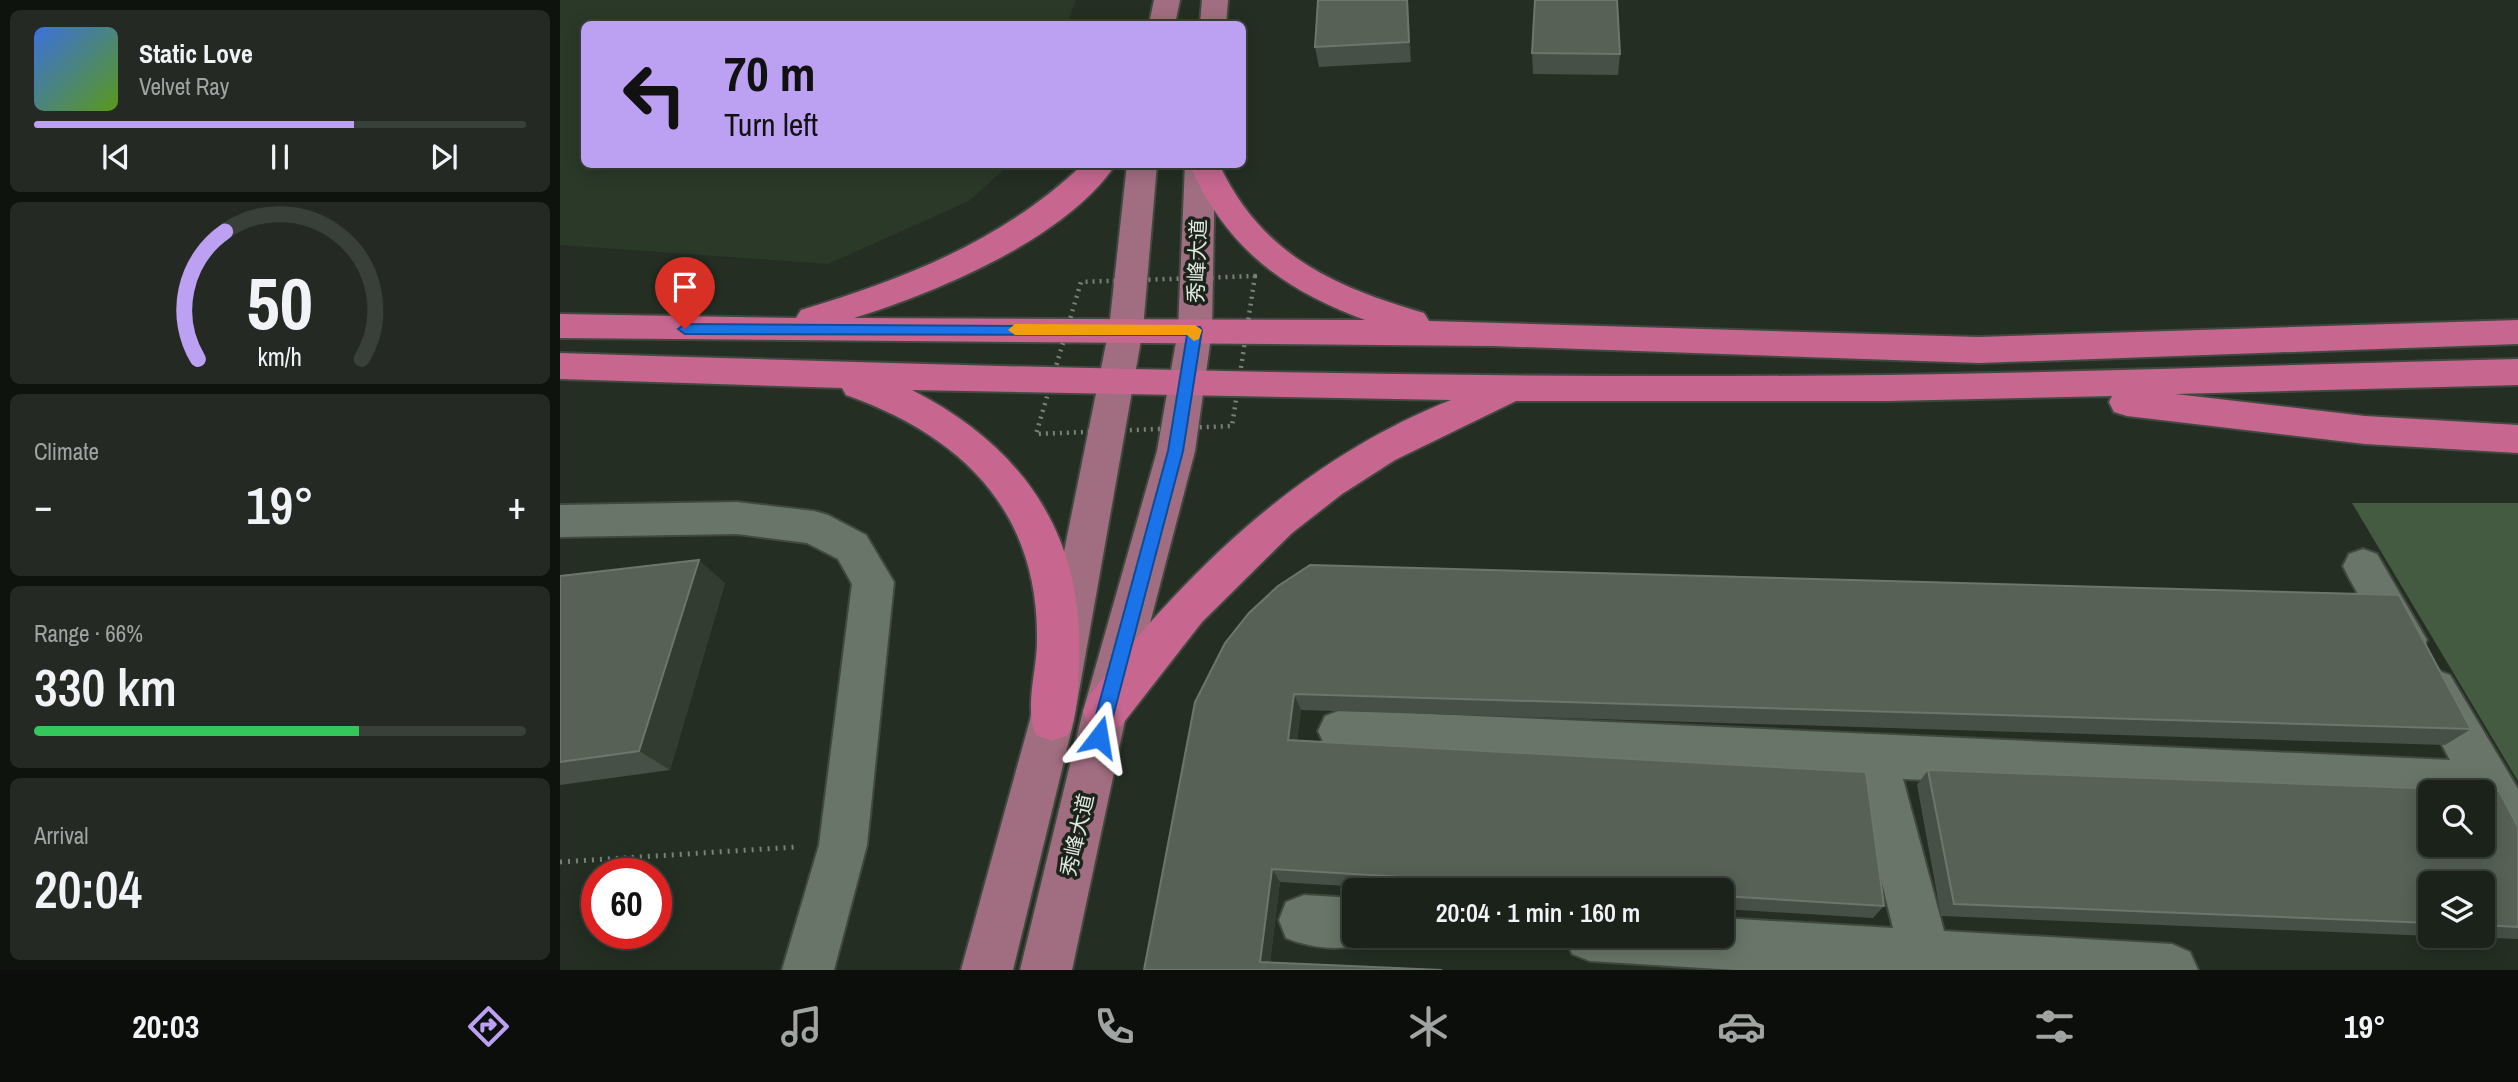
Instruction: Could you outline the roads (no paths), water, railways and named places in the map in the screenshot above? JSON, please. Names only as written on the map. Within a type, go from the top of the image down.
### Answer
[{"type":"highway","points":[[760,330],[859,305],[950,269],[1028,226],[1060,202],[1097,168]]},
{"type":"highway","points":[[1204,168],[1218,197],[1237,224],[1267,254],[1295,273],[1364,307],[1405,319],[1493,334]]},
{"type":"highway","points":[[560,326],[760,330],[1126,329],[1493,334],[1979,350],[2518,332]]},
{"type":"highway","points":[[560,366],[1117,383],[1522,388],[1993,386],[2518,372]]},
{"type":"highway","points":[[743,371],[829,379],[885,393],[933,416],[960,433],[991,460],[1016,491],[1036,527],[1050,568],[1058,614],[1058,664],[1052,720]]},
{"type":"highway","points":[[1993,386],[2365,430],[2518,439]]},
{"type":"highway","points":[[1105,711],[1148,651],[1194,598],[1241,551],[1290,510],[1380,449],[1474,405],[1522,388]]},
{"type":"main road","points":[[1163,21],[1167,0]]},
{"type":"main road","points":[[1213,21],[1215,0]]},
{"type":"main road","points":[[987,970],[1052,720],[1117,383],[1126,329],[1142,168]]},
{"type":"main road","name":"秀峰大道","points":[[1046,970],[1105,711],[1176,451],[1195,330],[1202,168]]},
{"type":"street","points":[[560,521],[737,518],[814,527],[852,547],[873,582],[842,845],[808,970]]},
{"type":"street","points":[[2363,566],[2487,780]]},
{"type":"street","points":[[1341,731],[2418,781]]},
{"type":"street","points":[[1874,756],[1927,962]]},
{"type":"street","points":[[2495,794],[2518,834]]},
{"type":"street","points":[[1304,920],[1342,922]]},
{"type":"street","points":[[1734,947],[1927,962],[2172,970]]}]
